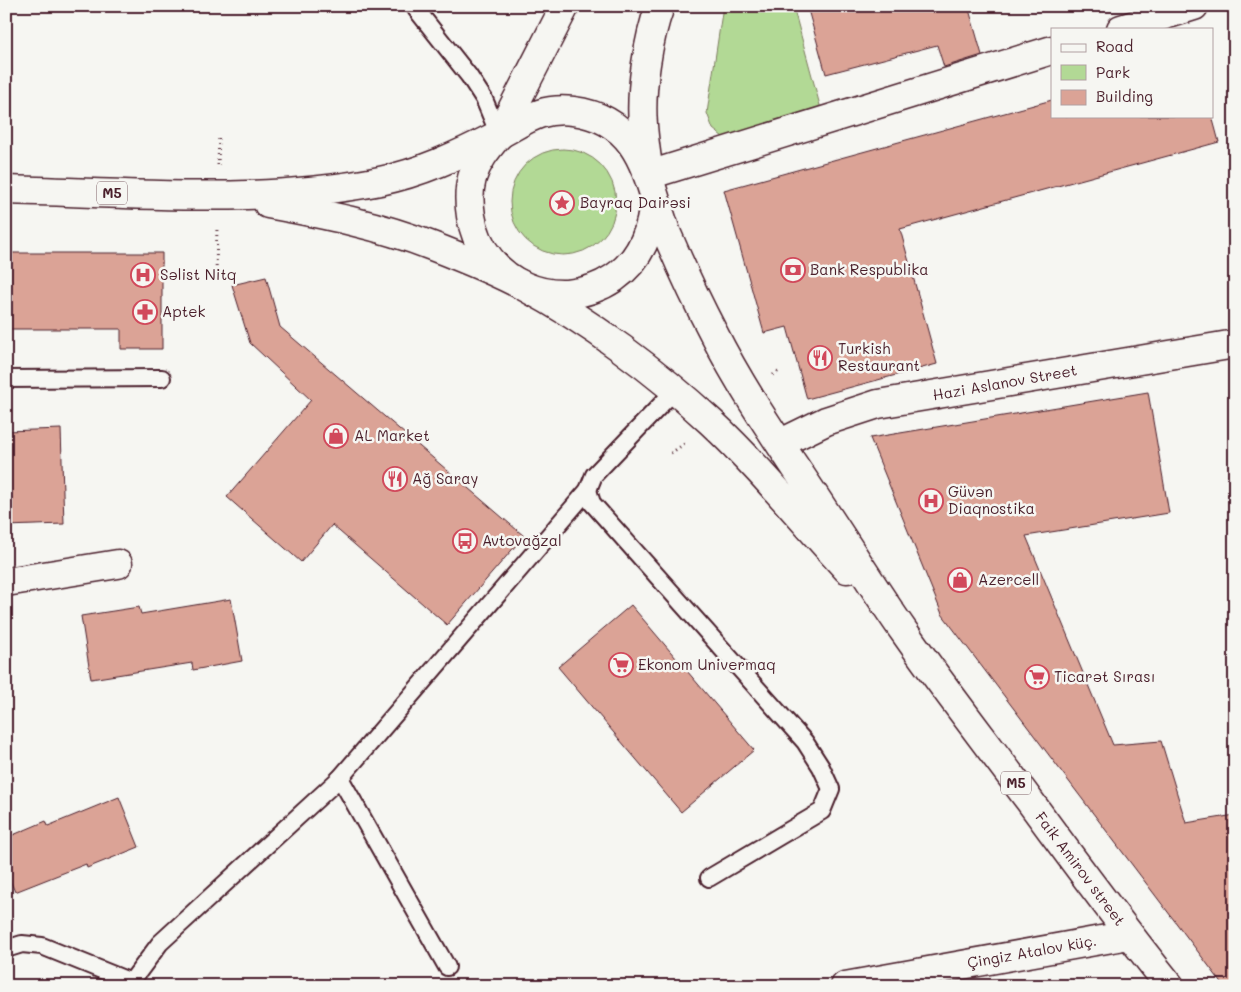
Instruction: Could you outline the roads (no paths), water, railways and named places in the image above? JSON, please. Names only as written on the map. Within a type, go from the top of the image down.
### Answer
[{"type":"main road","points":[[566,6],[499,135],[482,155],[472,179],[469,205],[473,231],[485,254],[503,273],[596,332],[675,390],[730,442],[903,631]]},
{"type":"main road","points":[[218,196],[316,212],[380,228],[431,246],[525,287],[550,294],[577,294],[602,286],[624,271],[640,251],[650,227],[654,200],[643,123],[645,82],[653,24],[660,6]]},
{"type":"main road","points":[[1124,28],[1194,6]]},
{"type":"main road","points":[[649,175],[1051,50]]},
{"type":"main road","points":[[218,196],[326,190],[384,180],[433,166],[499,135],[521,120],[546,112],[572,111],[598,118],[620,132],[638,151],[649,175],[666,229],[706,319],[749,394],[903,631]]},
{"type":"main road","name":"M5","points":[[6,190],[218,196]]},
{"type":"main road","name":"Hazi Aslanov Street","points":[[781,443],[826,421],[878,404],[1235,344]]},
{"type":"main road","points":[[6,582],[118,564]]},
{"type":"main road","name":"Faik Amirov street","points":[[903,631],[1129,935],[1170,986]]},
{"type":"main road","name":"Çingiz Atalov küç.","points":[[845,986],[1129,935]]},
{"type":"lane","points":[[416,8],[470,76],[484,99],[499,135]]},
{"type":"lane","points":[[6,379],[162,378]]},
{"type":"lane","points":[[6,949],[22,944],[42,946],[131,984],[160,943],[340,778],[588,490],[594,475],[675,390]]},
{"type":"lane","points":[[588,490],[592,504],[805,742],[821,767],[831,790],[822,811],[709,878]]},
{"type":"lane","points":[[340,778],[447,967]]},
{"type":"place","name":"Bayraq Dairəsi","points":[[562,203]]},
{"type":"place","name":"Bank Respublika","points":[[793,270]]},
{"type":"place","name":"Səlist Nitq","points":[[143,275]]},
{"type":"place","name":"Aptek","points":[[145,312]]},
{"type":"place","name":"Turkish Restaurant","points":[[820,358]]},
{"type":"place","name":"AL Market","points":[[336,436]]},
{"type":"place","name":"Ağ Saray","points":[[395,479]]},
{"type":"place","name":"Güvən Diaqnostika","points":[[931,501]]},
{"type":"place","name":"Avtovağzal","points":[[465,541]]},
{"type":"place","name":"Azercell","points":[[960,580]]},
{"type":"place","name":"Ekonom Univermaq","points":[[621,665]]},
{"type":"place","name":"Ticarət Sırası","points":[[1037,677]]}]
